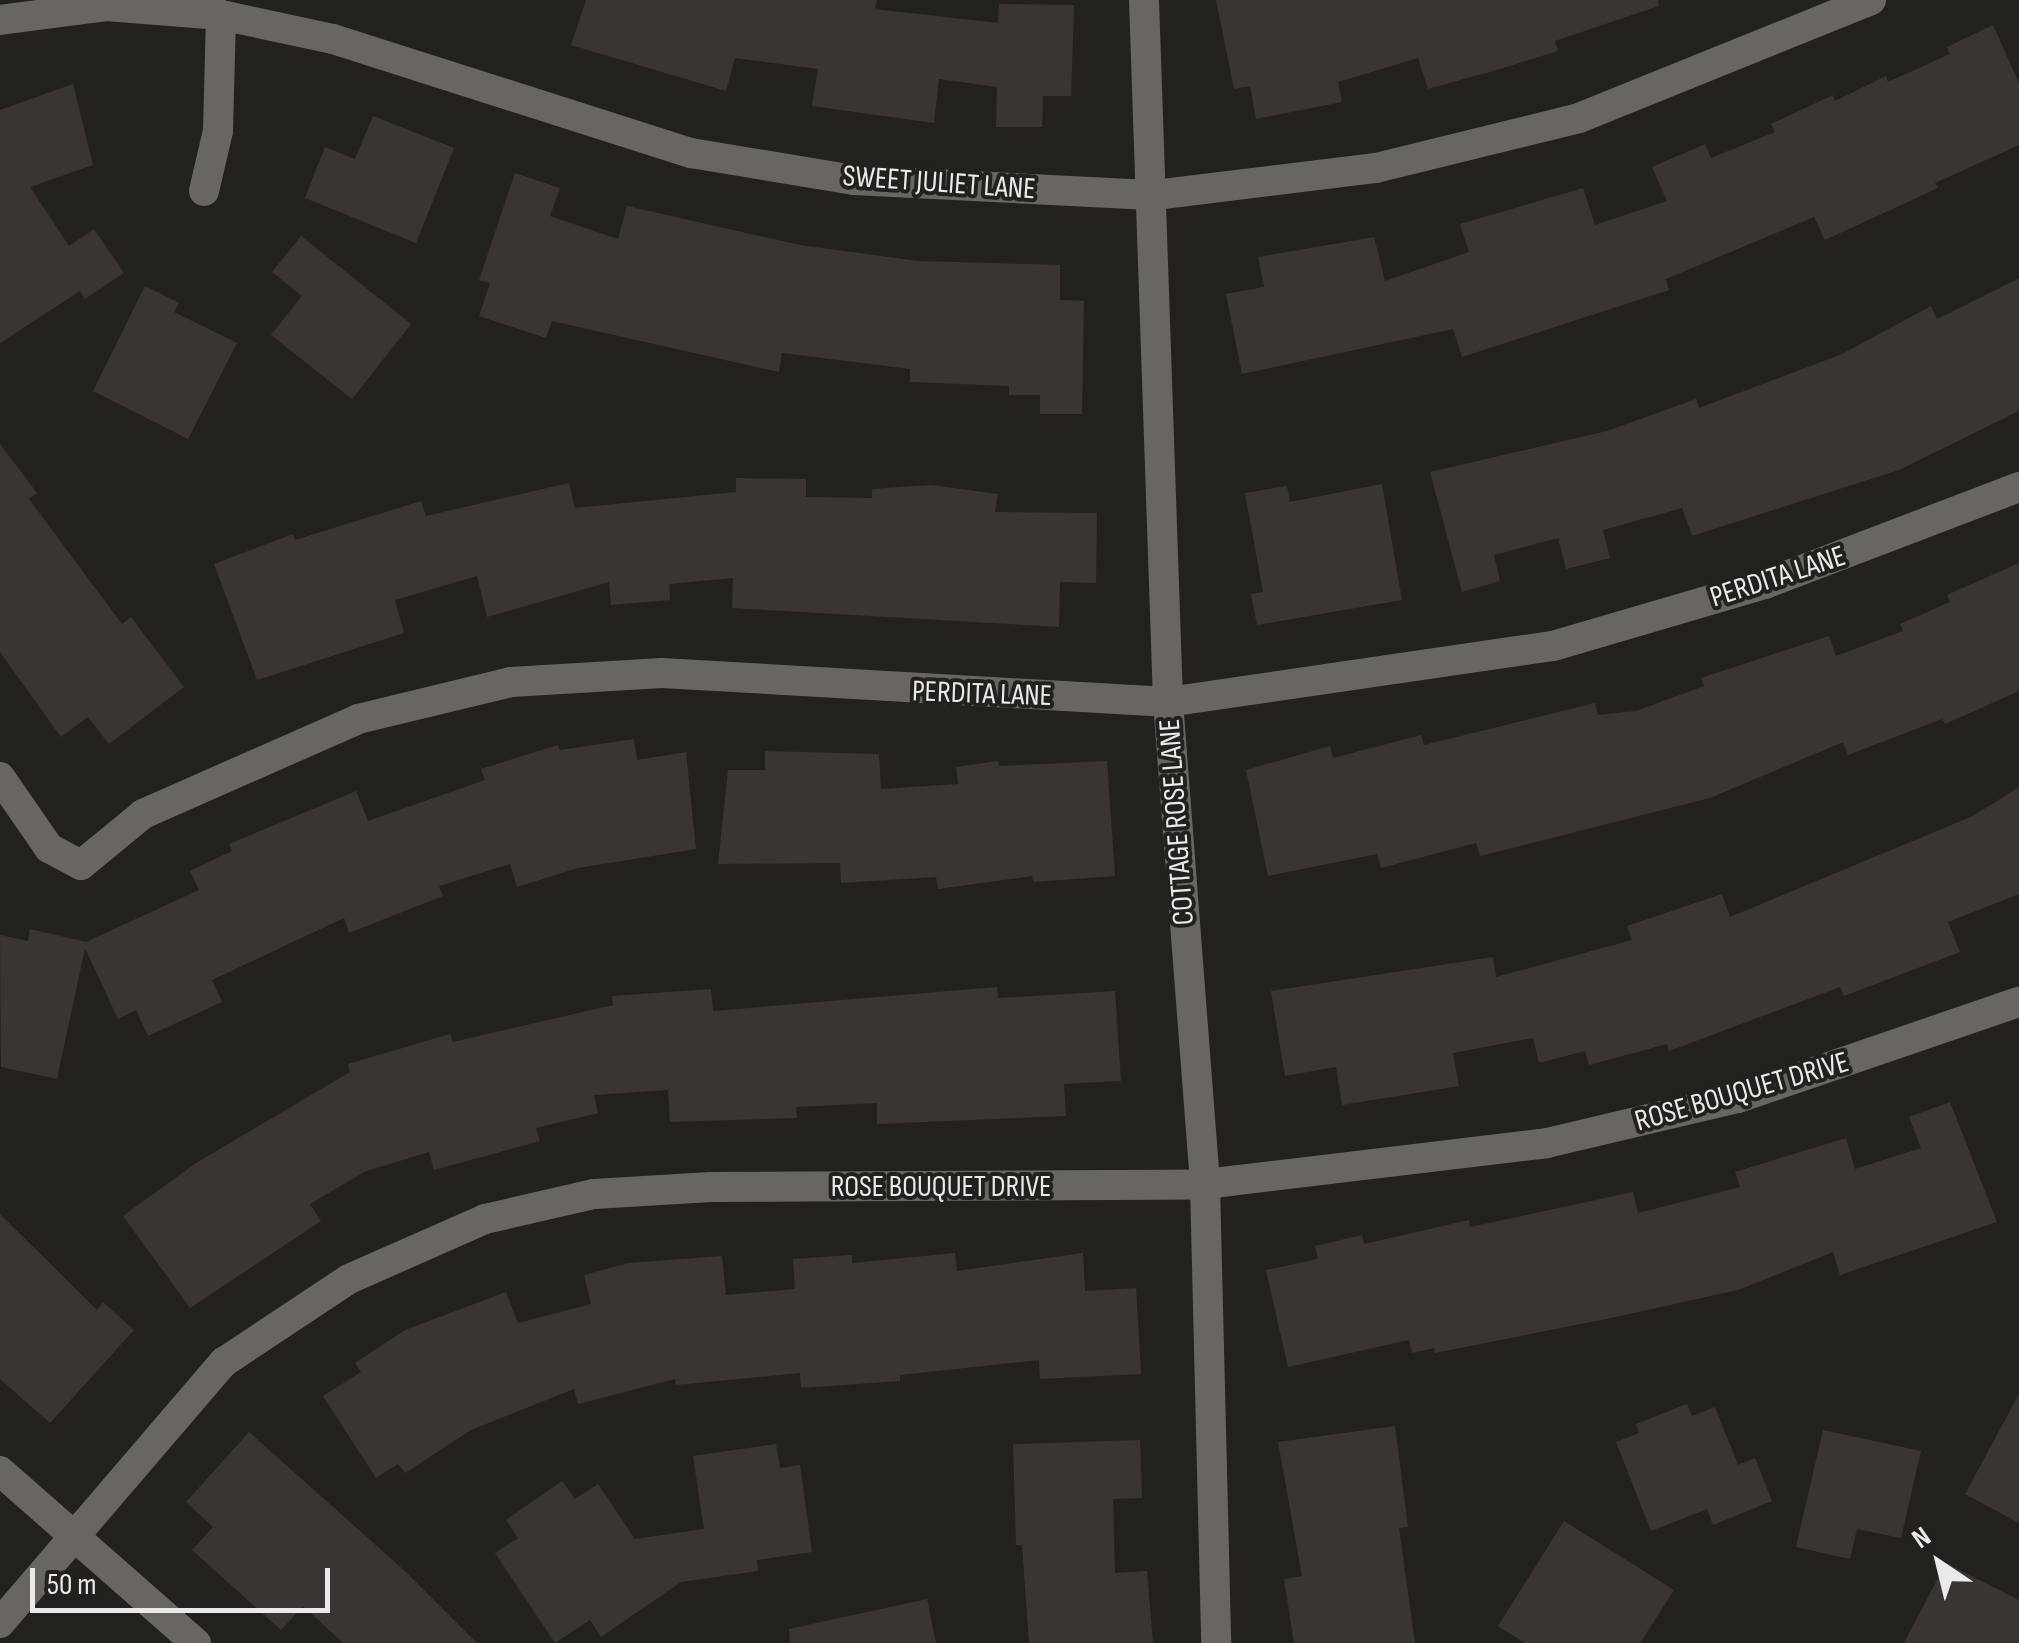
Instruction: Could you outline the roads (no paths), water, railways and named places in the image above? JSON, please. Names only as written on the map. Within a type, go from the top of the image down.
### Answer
[{"type":"street","name":"COTTAGE ROSE LANE","points":[[1144,0],[1154,196],[1168,702],[1204,1184],[1216,1643]]},
{"type":"street","name":"SWEET JULIET LANE","points":[[0,20],[106,6],[221,15],[333,39],[691,153],[854,180],[1154,196],[1376,168],[1579,118],[1871,0]]},
{"type":"street","points":[[204,191],[218,131],[221,15]]},
{"type":"street","name":"PERDITA LANE","points":[[0,777],[49,848],[81,865],[143,814],[358,719],[512,682],[662,673],[1168,702],[1554,646],[1765,584],[2019,487]]},
{"type":"street","name":"ROSE BOUQUET DRIVE","points":[[0,1624],[224,1362],[349,1280],[485,1219],[594,1194],[711,1187],[1204,1184],[1546,1143],[1738,1098],[2019,1002]]},
{"type":"street","points":[[0,1471],[196,1643]]}]
